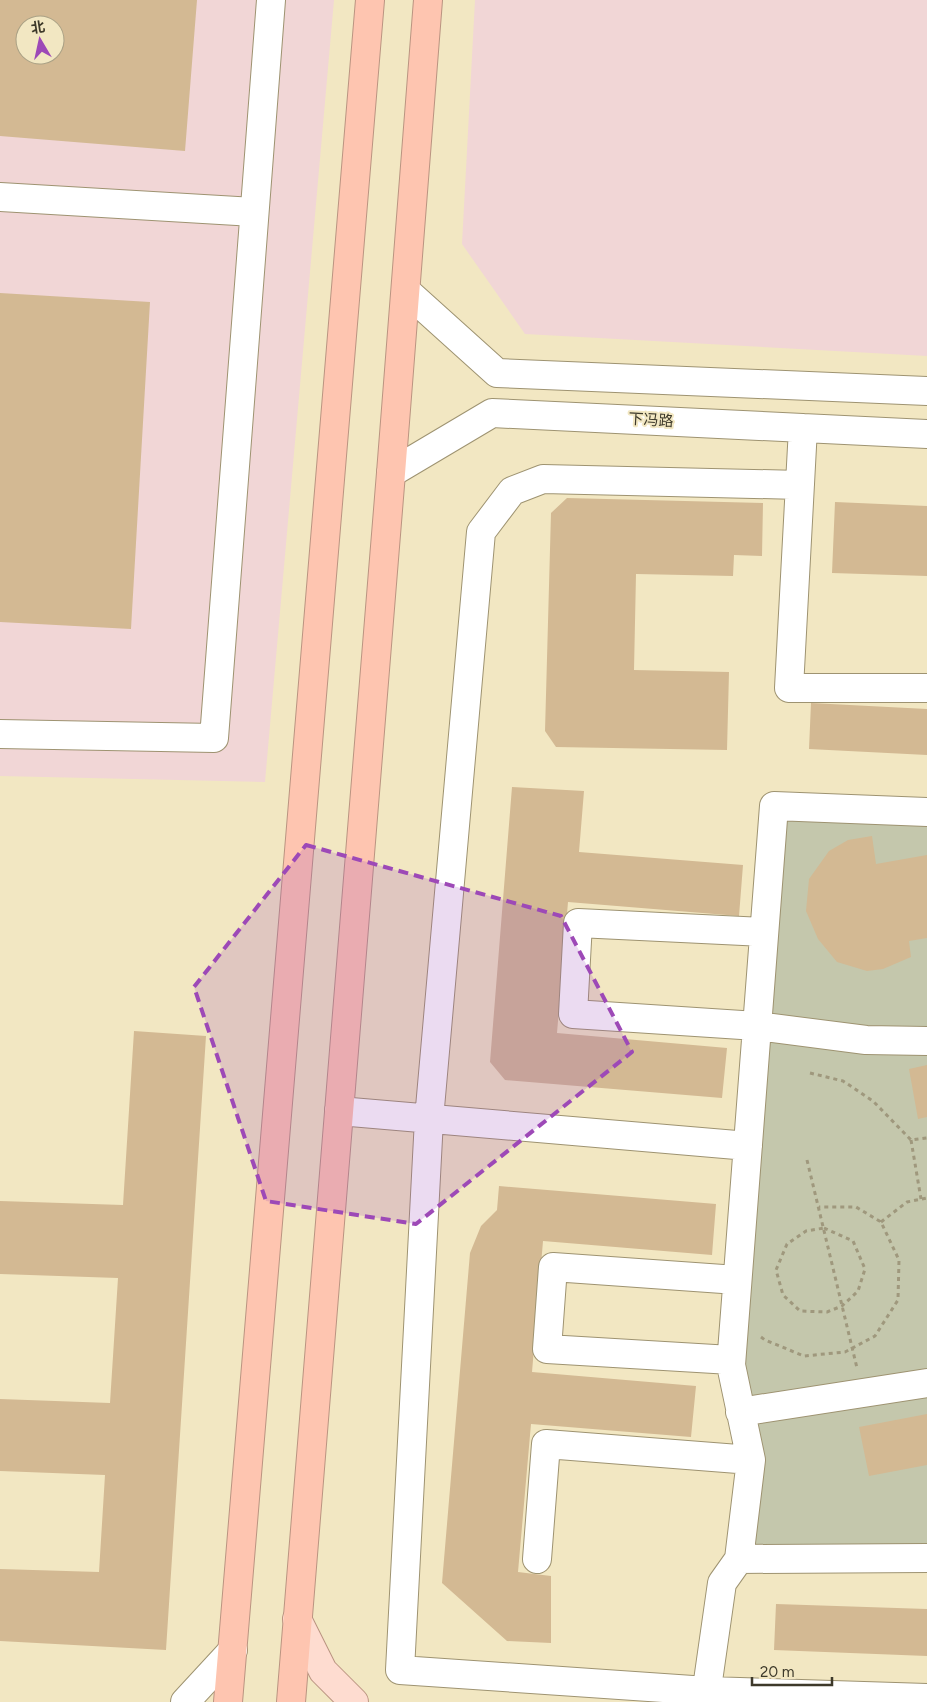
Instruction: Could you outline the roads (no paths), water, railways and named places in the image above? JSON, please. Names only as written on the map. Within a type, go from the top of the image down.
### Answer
[{"type":"highway","points":[[228,1702],[370,0]]},
{"type":"highway","points":[[291,1702],[428,0]]},
{"type":"main road","points":[[297,1619],[323,1672],[354,1702]]},
{"type":"street","points":[[0,734],[214,738],[270,0]]},
{"type":"street","points":[[0,197],[254,212]]},
{"type":"street","points":[[406,291],[497,373],[927,391]]},
{"type":"street","name":"下冯路","points":[[391,473],[492,412],[927,434]]},
{"type":"street","points":[[803,428],[790,688],[927,688]]},
{"type":"street","points":[[800,485],[543,478],[512,492],[481,532],[429,1119],[400,1670],[706,1697],[927,1698]]},
{"type":"street","points":[[706,1697],[722,1583],[738,1558],[751,1460],[731,1360],[774,806],[927,812]]},
{"type":"street","points":[[764,932],[578,923],[573,1014],[757,1026],[866,1040],[927,1041]]},
{"type":"street","points":[[339,1111],[748,1146]]},
{"type":"street","points":[[731,1360],[547,1349],[548,1330],[553,1267],[737,1280]]},
{"type":"street","points":[[740,1412],[927,1383]]},
{"type":"street","points":[[537,1560],[546,1444],[751,1460]]},
{"type":"street","points":[[738,1558],[927,1558]]},
{"type":"street","points":[[185,1702],[233,1650]]}]
